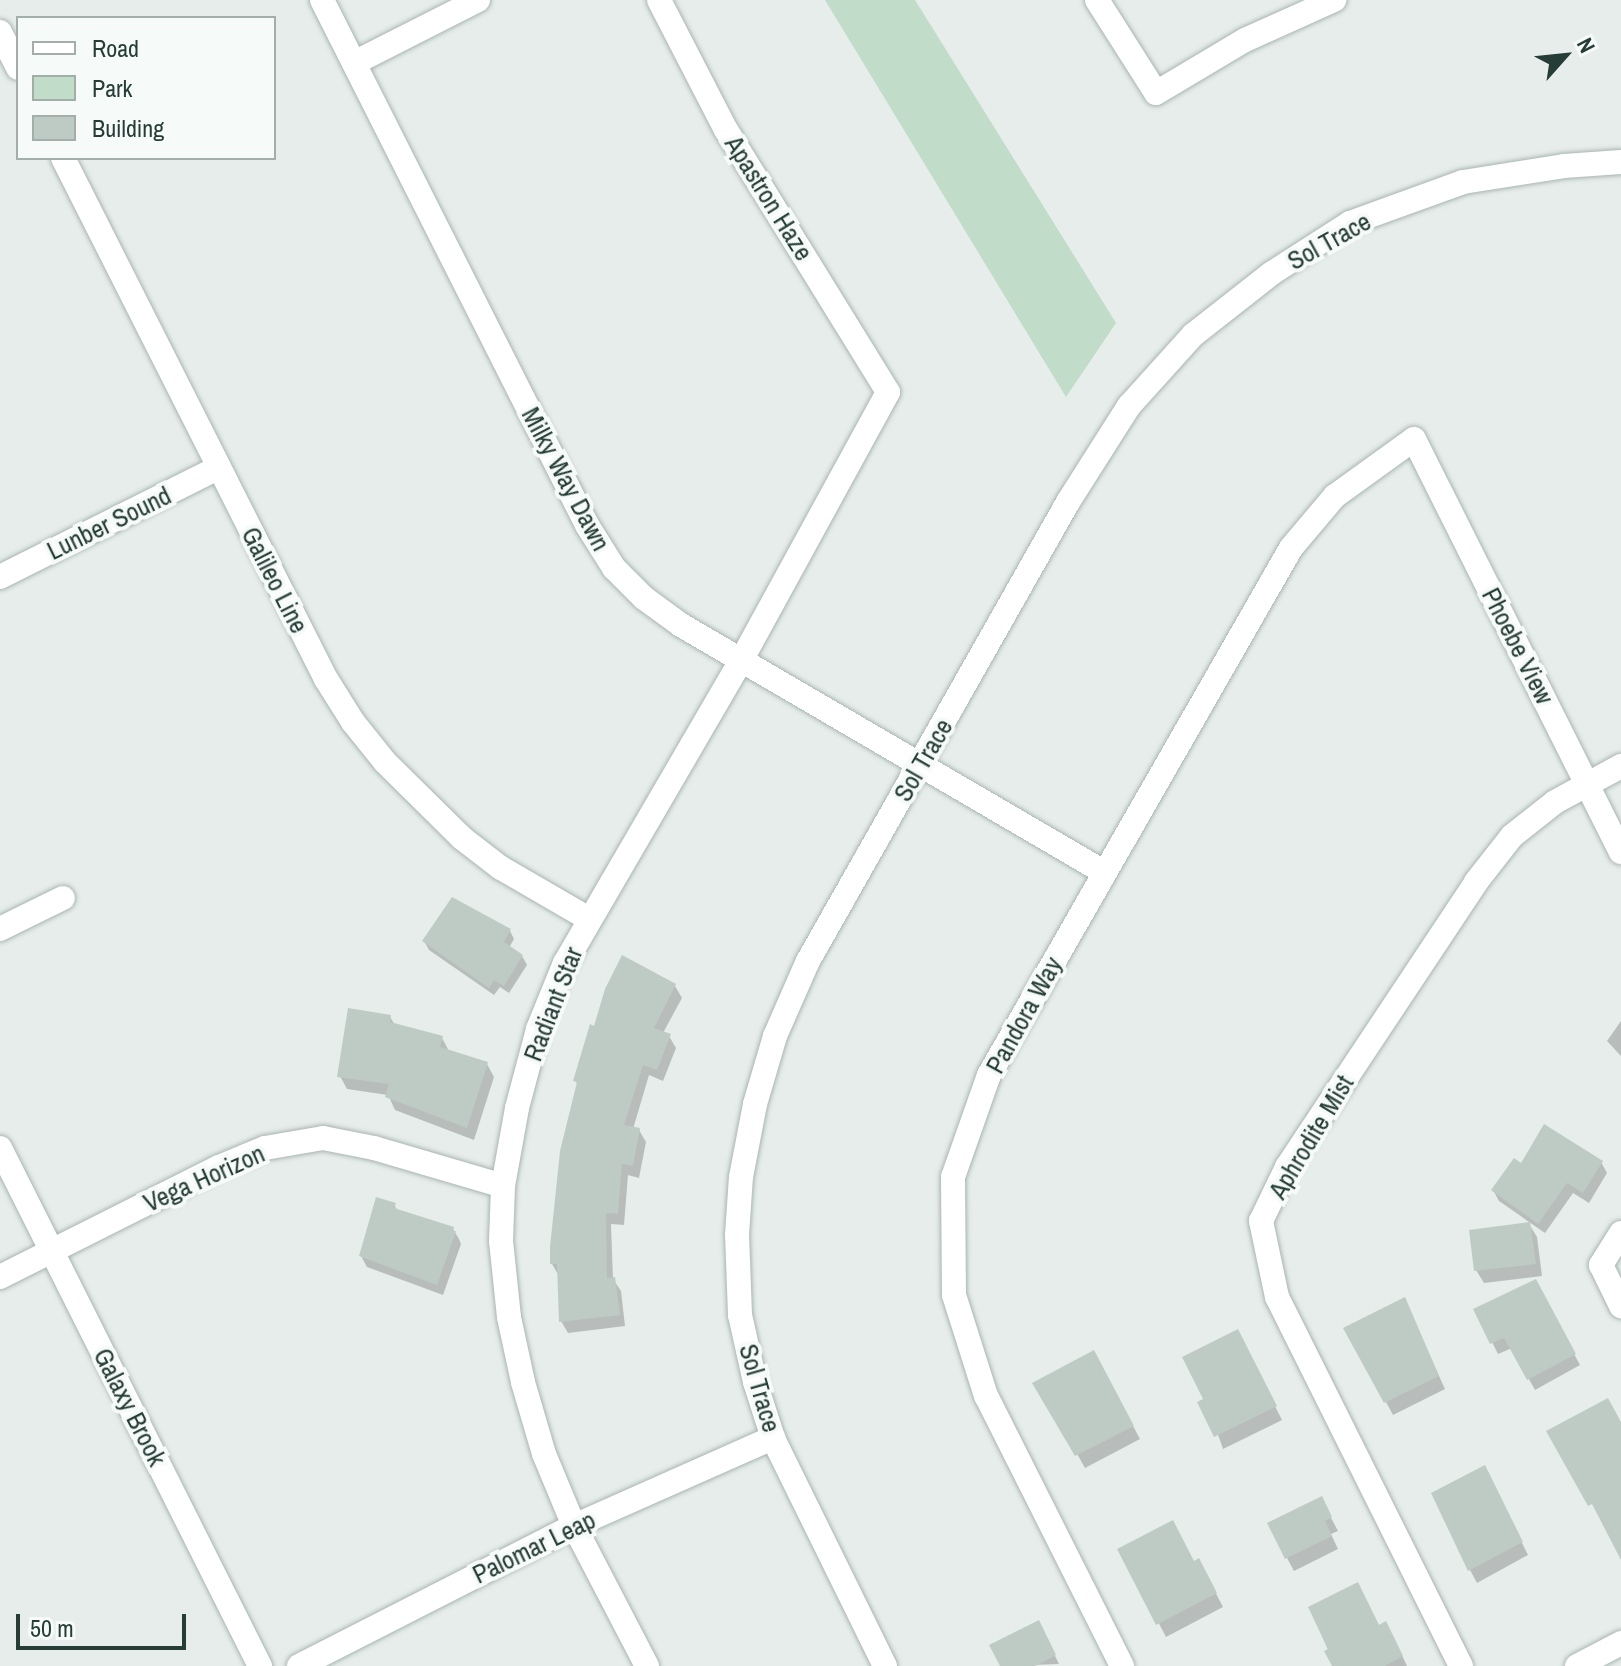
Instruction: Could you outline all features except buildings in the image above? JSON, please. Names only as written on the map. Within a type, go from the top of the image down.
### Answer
[{"type":"street","name":"Milky Way Dawn","points":[[322,0],[587,525],[614,568],[644,598],[681,625],[922,763],[1105,873]]},
{"type":"street","points":[[354,63],[478,0]]},
{"type":"street","name":"Apastron Haze","points":[[659,0],[726,130],[888,392]]},
{"type":"street","points":[[1097,0],[1156,93],[1245,40],[1334,0]]},
{"type":"street","points":[[0,32],[16,64]]},
{"type":"street","name":"Galileo Line","points":[[64,160],[326,679],[385,762],[451,828],[501,868],[589,919]]},
{"type":"street","name":"Sol Trace","points":[[885,1666],[773,1438],[755,1382],[740,1315],[737,1235],[741,1177],[755,1104],[775,1036],[808,961],[1068,502],[1129,406],[1193,335],[1272,273],[1350,223],[1463,182],[1564,166],[1621,162]]},
{"type":"street","name":"Radiant Star","points":[[647,1666],[574,1526],[544,1454],[520,1369],[509,1317],[501,1241],[503,1186],[517,1108],[538,1029],[565,963],[742,659],[888,392]]},
{"type":"street","name":"Phoebe View","points":[[1414,439],[1621,852]]},
{"type":"street","name":"Pandora Way","points":[[1122,1666],[986,1396],[954,1295],[953,1177],[989,1075],[1291,548],[1335,496],[1414,439]]},
{"type":"street","name":"Lunber Sound","points":[[0,577],[218,468]]},
{"type":"street","name":"Aphrodite Mist","points":[[1461,1666],[1277,1297],[1261,1221],[1287,1167],[1476,882],[1512,836],[1555,802],[1621,766]]},
{"type":"street","points":[[0,929],[63,898]]},
{"type":"street","name":"Vega Horizon","points":[[0,1277],[230,1162],[265,1148],[323,1138],[374,1148],[503,1186]]},
{"type":"street","name":"Galaxy Brook","points":[[0,1148],[260,1666]]},
{"type":"street","points":[[1621,1233],[1601,1265],[1621,1306]]},
{"type":"street","name":"Palomar Leap","points":[[299,1666],[574,1526],[773,1438]]},
{"type":"street","points":[[1577,1666],[1621,1643]]},
{"type":"green space","points":[[825,0],[915,0],[1116,323],[1066,397]]}]
